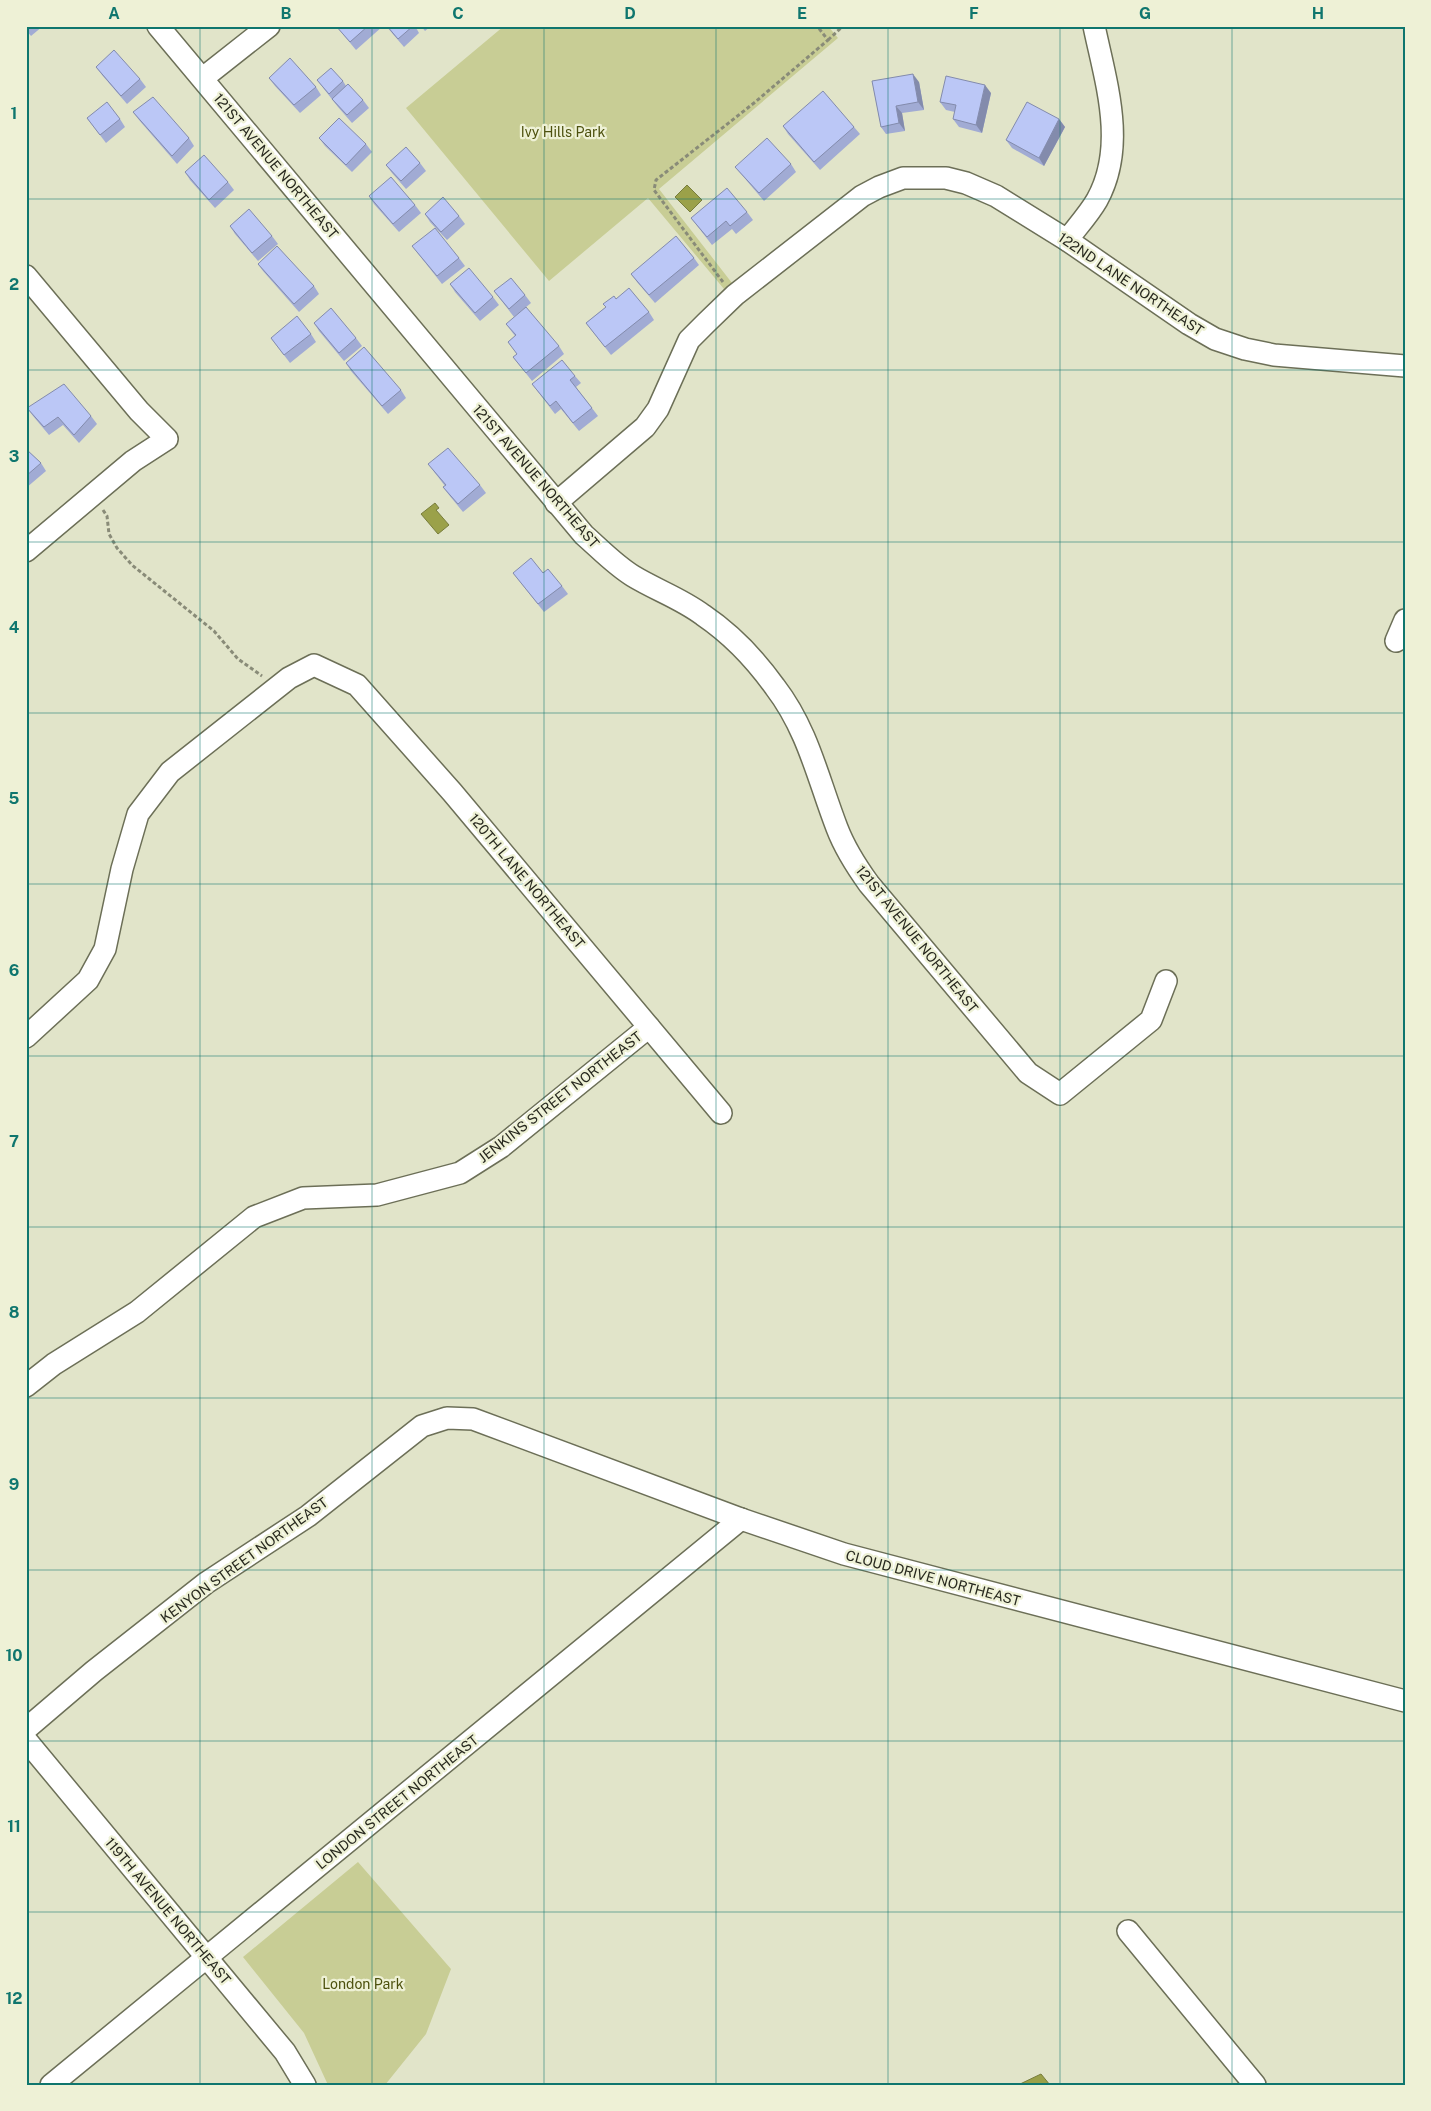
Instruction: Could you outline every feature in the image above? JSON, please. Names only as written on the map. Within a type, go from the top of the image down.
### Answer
[{"type":"street","name":"121ST AVENUE NORTHEAST","points":[[158,26],[584,535],[633,576],[701,613],[726,632],[750,656],[776,687],[796,719],[811,750],[837,828],[851,858],[868,884],[1028,1073],[1060,1094],[1151,1020],[1166,981]]},
{"type":"street","points":[[203,78],[269,26]]},
{"type":"street","points":[[1067,240],[1097,200],[1109,172],[1113,144],[1113,122],[1094,26]]},
{"type":"street","name":"122ND LANE NORTHEAST","points":[[556,503],[645,427],[658,409],[689,340],[735,295],[862,196],[878,187],[903,178],[928,177],[966,183],[996,196],[1067,240],[1189,324],[1215,339],[1245,349],[1274,355],[1405,366]]},
{"type":"street","points":[[26,276],[139,411],[167,438],[133,462],[26,551]]},
{"type":"street","points":[[1396,641],[1405,620]]},
{"type":"street","name":"120TH LANE NORTHEAST","points":[[275,689],[289,678],[314,665],[357,685],[452,792],[721,1114]]},
{"type":"street","points":[[26,1036],[88,980],[105,949],[122,869],[138,814],[170,772],[275,689]]},
{"type":"street","name":"JENKINS STREET NORTHEAST","points":[[26,1386],[54,1364],[137,1312],[254,1217],[303,1198],[377,1195],[460,1173],[501,1147],[649,1027]]},
{"type":"street","name":"KENYON STREET NORTHEAST","points":[[26,1729],[94,1671],[206,1583],[308,1516],[422,1426],[447,1418],[473,1419]]},
{"type":"street","name":"CLOUD DRIVE NORTHEAST","points":[[473,1419],[741,1519],[853,1557],[1405,1701]]},
{"type":"street","name":"LONDON STREET NORTHEAST","points":[[52,2085],[741,1519]]},
{"type":"street","name":"119TH AVENUE NORTHEAST","points":[[26,1740],[285,2052],[305,2085]]},
{"type":"street","points":[[1128,1931],[1255,2085]]},
{"type":"path","points":[[817,26],[828,40]]},
{"type":"path","points":[[735,295],[654,190],[656,180],[754,103],[843,26]]},
{"type":"path","points":[[94,494],[106,516],[109,534],[117,548],[132,565],[214,630],[238,659],[258,672],[275,689]]},
{"type":"green space","name":"Ivy Hills Park","points":[[504,26],[828,26],[838,38],[659,189],[732,283],[724,289],[648,198],[549,281],[406,108]]},
{"type":"green space","name":"London Park","points":[[358,1862],[451,1969],[426,2034],[385,2085],[328,2085],[304,2033],[243,1957]]},
{"type":"shaded area","points":[[687,185],[702,200],[690,212],[675,197]]},
{"type":"shaded area","points":[[435,503],[439,508],[436,510],[449,525],[438,534],[421,514]]},
{"type":"shaded area","points":[[1041,2074],[1050,2085],[1018,2085]]},
{"type":"building","points":[[336,26],[368,26],[350,42]]},
{"type":"building","points":[[387,26],[413,26],[398,39]]},
{"type":"building","points":[[114,50],[140,79],[121,96],[96,67]]},
{"type":"building","points":[[290,58],[316,87],[294,105],[269,78]]},
{"type":"building","points":[[331,68],[343,81],[329,94],[317,80]]},
{"type":"building","points":[[913,74],[918,102],[896,106],[899,123],[881,127],[872,81]]},
{"type":"building","points":[[946,76],[985,85],[976,125],[953,119],[956,105],[940,102]]},
{"type":"building","points":[[348,84],[363,100],[347,115],[332,99]]},
{"type":"building","points":[[823,91],[854,127],[814,162],[783,126]]},
{"type":"building","points":[[153,97],[189,138],[172,156],[133,112]]},
{"type":"building","points":[[107,102],[120,119],[100,135],[87,118]]},
{"type":"building","points":[[1027,102],[1059,119],[1039,158],[1006,140]]},
{"type":"building","points":[[339,118],[366,144],[346,165],[319,138]]},
{"type":"building","points":[[767,138],[791,164],[759,193],[735,167]]},
{"type":"building","points":[[406,147],[420,163],[401,181],[386,165]]},
{"type":"building","points":[[204,155],[228,182],[209,200],[185,172]]},
{"type":"building","points":[[391,177],[415,205],[393,224],[369,196]]},
{"type":"building","points":[[727,188],[747,212],[730,226],[726,221],[707,237],[691,218]]},
{"type":"building","points":[[443,197],[459,216],[441,232],[425,214]]},
{"type":"building","points":[[249,209],[272,236],[252,253],[230,226]]},
{"type":"building","points":[[435,228],[459,258],[437,276],[412,246]]},
{"type":"building","points":[[676,236],[694,258],[649,295],[631,274]]},
{"type":"building","points":[[277,246],[314,286],[294,304],[258,264]]},
{"type":"building","points":[[469,268],[493,297],[475,313],[450,284]]},
{"type":"building","points":[[511,278],[525,295],[509,309],[494,291]]},
{"type":"building","points":[[629,288],[649,312],[605,347],[586,323],[606,307],[603,304],[614,296],[616,299]]},
{"type":"building","points":[[526,307],[559,346],[526,373],[513,357],[517,354],[508,342],[516,335],[506,324]]},
{"type":"building","points":[[331,308],[356,338],[339,353],[314,323]]},
{"type":"building","points":[[297,316],[311,334],[284,355],[271,338]]},
{"type":"building","points":[[364,347],[401,390],[382,406],[346,363]]},
{"type":"building","points":[[562,360],[575,376],[570,380],[592,408],[573,423],[556,401],[550,406],[532,384]]},
{"type":"building","points":[[64,384],[91,416],[74,435],[58,417],[44,427],[27,408]]},
{"type":"building","points":[[448,448],[480,485],[458,504],[443,487],[446,485],[428,464]]},
{"type":"building","points":[[26,449],[41,463],[26,476]]},
{"type":"building","points":[[531,558],[543,573],[548,569],[562,586],[538,604],[513,573]]}]
